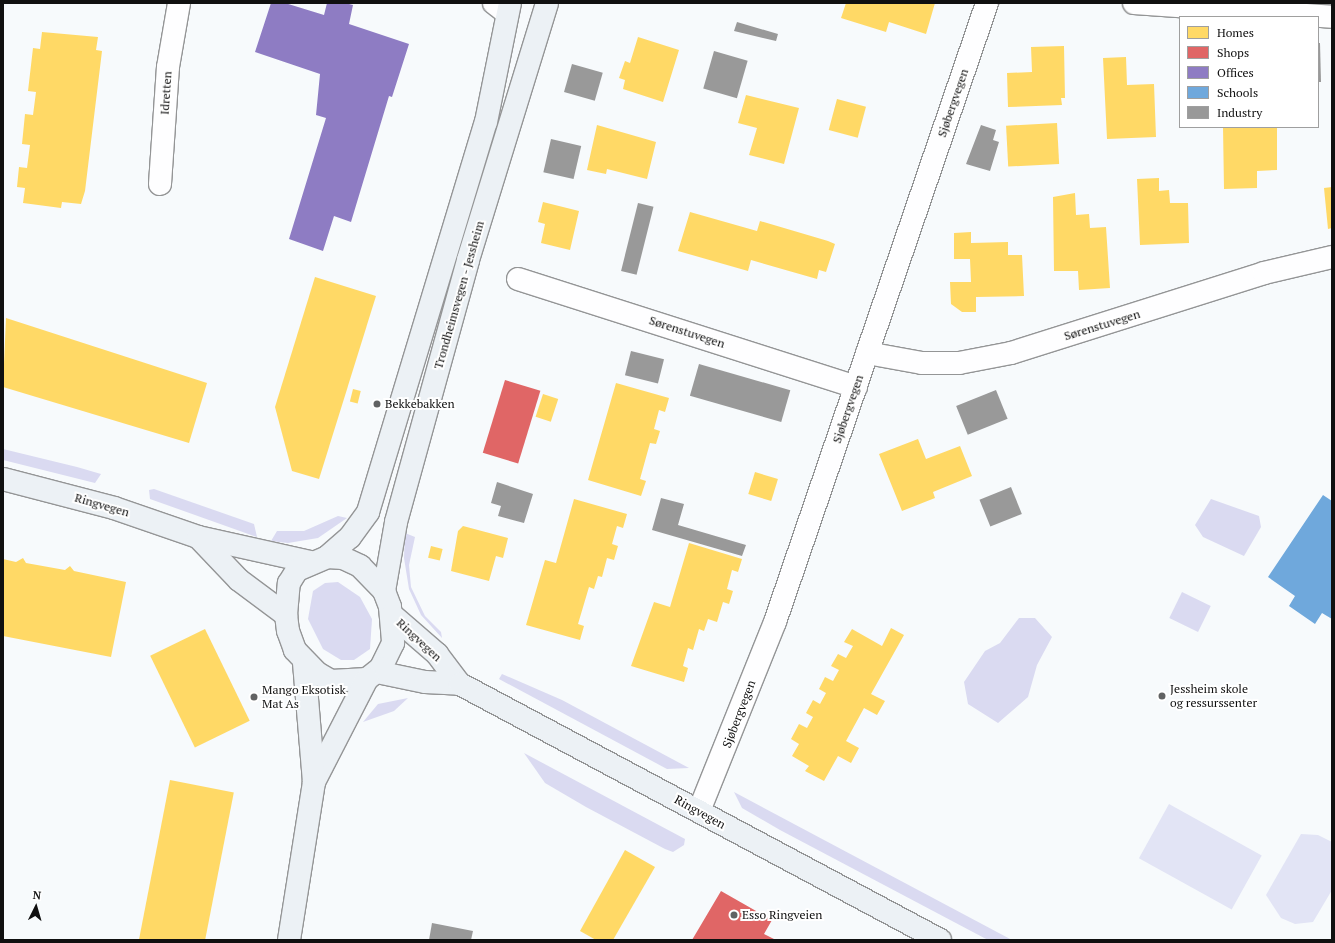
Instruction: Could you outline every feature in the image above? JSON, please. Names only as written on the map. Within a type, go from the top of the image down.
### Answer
[{"type":"main road","name":"Trondheimsvegen - Jessheim","points":[[384,591],[396,522],[468,260],[547,3]]},
{"type":"main road","name":"Trondheimsvegen - Jessheim","points":[[319,559],[350,537],[368,512],[486,122],[504,6]]},
{"type":"main road","name":"Ringvegen","points":[[3,480],[114,508],[198,537],[319,559]]},
{"type":"main road","name":"Ringvegen","points":[[198,537],[239,580],[286,615]]},
{"type":"main road","points":[[314,782],[372,675],[393,643],[392,615],[384,591],[360,566],[343,558],[319,559],[298,570],[289,583],[286,615],[295,650],[304,662],[331,681],[372,675]]},
{"type":"main road","name":"Ringvegen","points":[[392,615],[437,654],[460,684],[940,940]]},
{"type":"main road","points":[[289,940],[314,782],[304,662]]},
{"type":"main road","name":"Ringvegen","points":[[372,675],[425,682],[460,684]]},
{"type":"street","name":"Idretten","points":[[160,184],[168,67],[179,3]]},
{"type":"street","name":"Sjøbergvegen","points":[[699,812],[775,622],[987,3]]},
{"type":"street","points":[[1134,3],[1332,16]]},
{"type":"street","name":"Sørenstuvegen","points":[[867,353],[922,363],[959,363],[1011,353],[1264,273],[1332,257]]},
{"type":"street","name":"Sørenstuvegen","points":[[518,279],[856,387]]},
{"type":"shaded area","points":[[3,449],[101,474],[95,483],[3,460]]},
{"type":"shaded area","points":[[154,489],[254,524],[257,537],[150,499],[149,490]]},
{"type":"shaded area","points":[[1211,499],[1259,516],[1261,527],[1244,556],[1203,537],[1195,525]]},
{"type":"shaded area","points":[[338,516],[347,518],[318,538],[288,543],[271,541],[277,531],[304,531]]},
{"type":"shaded area","points":[[405,533],[415,537],[409,565],[411,587],[425,616],[441,632],[442,638],[421,615],[409,589],[404,558]]},
{"type":"shaded area","points":[[338,582],[360,597],[372,619],[370,649],[354,660],[341,660],[323,649],[308,619],[313,591],[325,583]]},
{"type":"shaded area","points":[[1182,592],[1211,606],[1198,632],[1169,618]]},
{"type":"shaded area","points":[[1019,618],[1035,618],[1052,637],[1037,665],[1028,697],[998,723],[968,704],[964,682],[985,651],[1000,643]]},
{"type":"shaded area","points":[[502,674],[562,700],[689,768],[667,769],[499,679]]},
{"type":"shaded area","points":[[408,698],[394,711],[363,722],[378,704]]},
{"type":"shaded area","points":[[524,753],[685,839],[684,845],[673,852],[665,849],[586,807],[545,783]]},
{"type":"shaded area","points":[[734,792],[1012,940],[988,940],[780,830],[742,808]]},
{"type":"shaded area","points":[[1169,804],[1262,855],[1232,910],[1139,858]]},
{"type":"shaded area","points":[[1301,834],[1318,835],[1332,842],[1332,890],[1313,922],[1295,924],[1281,918],[1266,895]]},
{"type":"building: Homes","points":[[846,3],[935,3],[926,34],[889,22],[886,32],[841,18]]},
{"type":"building: Homes","points":[[42,32],[98,37],[96,50],[102,51],[85,191],[81,204],[62,202],[61,208],[23,203],[25,188],[17,187],[19,167],[27,168],[30,145],[22,144],[25,114],[33,115],[36,92],[28,91],[33,48],[40,49]]},
{"type":"building: Homes","points":[[638,37],[679,50],[663,102],[623,89],[625,80],[619,78],[625,61],[630,63]]},
{"type":"building: Homes","points":[[1064,46],[1065,98],[1061,98],[1062,105],[1008,107],[1007,73],[1032,72],[1031,47]]},
{"type":"building: Homes","points":[[1126,57],[1127,85],[1154,84],[1156,137],[1107,139],[1103,58]]},
{"type":"building: Homes","points":[[746,95],[799,108],[784,164],[749,155],[757,128],[738,123]]},
{"type":"building: Homes","points":[[837,99],[866,107],[858,138],[829,130]]},
{"type":"building: Homes","points":[[1057,123],[1059,164],[1008,167],[1006,126]]},
{"type":"building: Homes","points":[[597,125],[656,142],[647,179],[607,169],[606,174],[587,170]]},
{"type":"building: Homes","points":[[1223,128],[1277,128],[1277,170],[1257,171],[1257,188],[1224,189]]},
{"type":"building: Homes","points":[[1159,178],[1159,191],[1169,190],[1170,203],[1188,203],[1189,243],[1140,245],[1137,179]]},
{"type":"building: Homes","points":[[1332,187],[1332,228],[1328,229],[1324,188]]},
{"type":"building: Homes","points":[[1075,193],[1076,215],[1089,214],[1090,228],[1106,227],[1110,288],[1079,290],[1078,271],[1054,271],[1053,197]]},
{"type":"building: Homes","points":[[543,202],[579,211],[570,250],[541,243],[545,224],[538,222]]},
{"type":"building: Homes","points":[[690,212],[757,231],[760,221],[835,244],[826,272],[819,270],[817,279],[751,260],[748,271],[678,251]]},
{"type":"building: Homes","points":[[971,232],[971,243],[1008,242],[1008,255],[1022,255],[1024,296],[976,297],[976,312],[962,312],[951,304],[950,282],[971,282],[970,259],[954,259],[954,233]]},
{"type":"building: Homes","points":[[315,277],[376,296],[319,479],[292,471],[275,407]]},
{"type":"building: Homes","points":[[6,318],[207,383],[189,443],[3,387]]},
{"type":"building: Homes","points":[[616,383],[669,398],[665,412],[659,410],[654,429],[660,431],[656,444],[650,443],[640,479],[646,481],[641,496],[588,480]]},
{"type":"building: Homes","points":[[353,389],[361,391],[358,404],[350,402]]},
{"type":"building: Homes","points":[[543,394],[558,399],[551,422],[536,417]]},
{"type":"building: Homes","points":[[918,439],[926,459],[960,446],[972,476],[933,492],[935,498],[902,511],[879,454]]},
{"type":"building: Homes","points":[[755,472],[778,479],[771,501],[748,494]]},
{"type":"building: Homes","points":[[574,499],[627,514],[623,528],[617,526],[612,544],[618,546],[614,560],[607,558],[602,577],[598,576],[594,589],[589,587],[578,624],[584,626],[580,640],[526,625],[545,560],[556,563]]},
{"type":"building: Homes","points":[[463,526],[508,538],[503,558],[496,556],[489,581],[451,571],[458,531]]},
{"type":"building: Homes","points":[[689,543],[742,559],[738,572],[732,570],[727,589],[733,591],[729,604],[723,602],[717,622],[708,619],[704,631],[699,629],[693,650],[688,648],[683,666],[688,668],[684,682],[631,666],[654,602],[670,607]]},
{"type":"building: Homes","points":[[431,546],[443,549],[440,561],[428,558]]},
{"type":"building: Homes","points":[[23,558],[26,563],[65,570],[70,566],[74,571],[126,582],[111,657],[3,636],[3,559],[16,562]]},
{"type":"building: Homes","points":[[891,628],[904,635],[871,694],[885,701],[877,715],[864,708],[846,741],[859,748],[851,763],[838,756],[824,781],[805,771],[809,766],[792,756],[799,744],[791,739],[799,724],[807,728],[813,717],[806,713],[813,700],[820,704],[826,693],[819,689],[825,677],[833,681],[839,670],[831,666],[838,654],[846,658],[853,646],[844,642],[852,629],[882,646]]},
{"type":"building: Homes","points":[[205,629],[250,721],[195,747],[150,656]]},
{"type":"building: Homes","points":[[170,780],[234,792],[205,940],[139,940]]},
{"type":"building: Homes","points":[[625,850],[655,867],[613,940],[596,940],[580,931]]},
{"type":"building: Shops","points":[[505,380],[540,391],[518,463],[483,453]]},
{"type":"building: Shops","name":"Esso Ringveien","points":[[721,891],[772,920],[764,934],[776,940],[692,940]]},
{"type":"building: Offices","points":[[271,3],[285,3],[324,15],[327,3],[345,3],[353,5],[349,24],[409,44],[392,97],[389,96],[351,222],[334,216],[323,251],[289,239],[326,118],[316,115],[320,74],[255,52]]},
{"type":"building: Schools","points":[[1323,495],[1332,501],[1332,619],[1322,613],[1315,624],[1289,606],[1295,596],[1268,577]]},
{"type":"building: Industry","points":[[737,22],[778,34],[776,41],[734,31]]},
{"type":"building: Industry","points":[[1319,43],[1320,43],[1321,82],[1319,82]]},
{"type":"building: Industry","points":[[714,51],[748,61],[737,98],[703,88]]},
{"type":"building: Industry","points":[[572,64],[603,73],[595,101],[564,92]]},
{"type":"building: Industry","points":[[981,125],[996,130],[993,140],[999,142],[990,171],[966,164]]},
{"type":"building: Industry","points":[[551,139],[581,146],[574,179],[543,172]]},
{"type":"building: Industry","points":[[638,203],[654,207],[637,275],[621,271]]},
{"type":"building: Industry","points":[[631,351],[664,359],[658,383],[625,375]]},
{"type":"building: Industry","points":[[699,364],[790,390],[781,422],[690,396]]},
{"type":"building: Industry","points":[[996,390],[1008,419],[968,435],[956,406]]},
{"type":"building: Industry","points":[[497,482],[533,494],[524,523],[498,516],[501,506],[491,503]]},
{"type":"building: Industry","points":[[1011,487],[1022,514],[990,527],[979,500]]},
{"type":"building: Industry","points":[[661,498],[684,504],[678,525],[746,545],[742,556],[652,530]]},
{"type":"building: Industry","points":[[432,923],[473,931],[471,940],[429,940]]},
{"type":"place","name":"Bekkebakken","points":[[377,404]]},
{"type":"place","name":"Jessheim skole og ressurssenter","points":[[1162,696]]},
{"type":"place","name":"Mango Eksotisk Mat As","points":[[254,697]]},
{"type":"place","name":"Esso Ringveien","points":[[734,915]]}]
